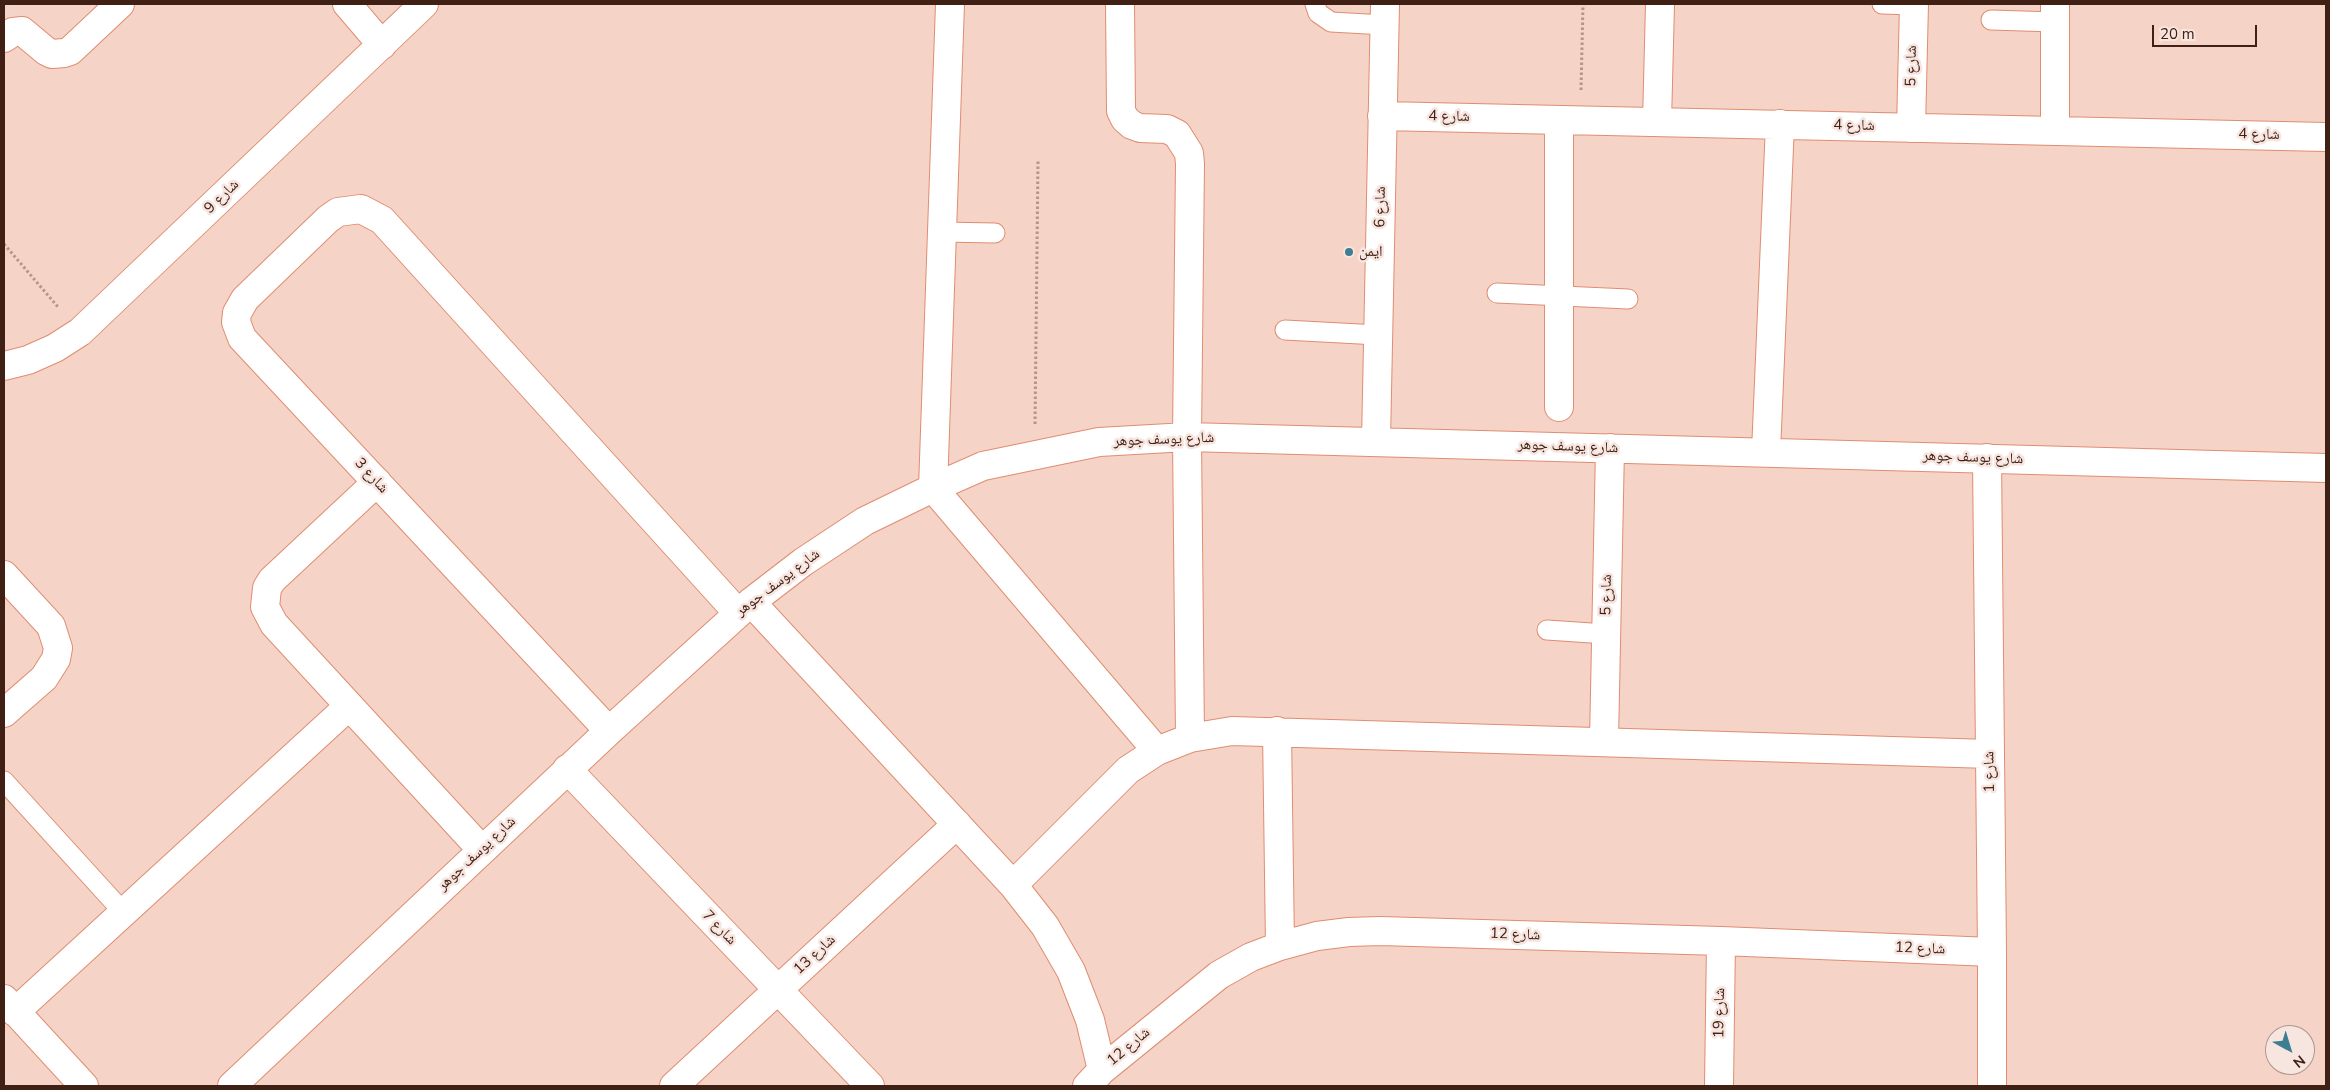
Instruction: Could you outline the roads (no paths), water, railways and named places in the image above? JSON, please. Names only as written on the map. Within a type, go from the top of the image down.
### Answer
[{"type":"street","points":[[4,38],[13,32],[22,31],[46,51],[52,54],[64,53],[70,51],[120,4]]},
{"type":"street","points":[[347,4],[382,45]]},
{"type":"street","name":"شارع 9","points":[[4,366],[28,360],[55,348],[80,332],[424,4]]},
{"type":"street","points":[[950,4],[932,488],[1157,751]]},
{"type":"street","points":[[1120,4],[1121,111],[1125,119],[1132,125],[1140,128],[1167,129],[1177,134],[1189,152],[1187,437],[1190,738]]},
{"type":"street","points":[[1657,122],[1660,4]]},
{"type":"street","name":"شارع 5","points":[[1911,128],[1914,4]]},
{"type":"street","points":[[2054,131],[2055,13]]},
{"type":"street","name":"شارع 6","points":[[1376,441],[1385,14]]},
{"type":"street","name":"شارع 4","points":[[1382,116],[2326,137]]},
{"type":"street","points":[[1560,407],[1560,296],[1570,120]]},
{"type":"street","points":[[1766,452],[1780,124]]},
{"type":"street","name":"شارع 3","points":[[608,730],[242,338],[236,322],[237,313],[245,299],[328,219],[338,212],[350,209],[362,210],[382,220],[744,607],[957,824],[1013,885],[1045,926],[1071,970],[1090,1020],[1094,1078]]},
{"type":"street","name":"شارع يوسف جوهر","points":[[232,1086],[608,730],[744,607],[803,562],[865,521],[932,488],[983,466],[1099,442],[1187,437],[2326,468]]},
{"type":"street","name":"شارع 5","points":[[1604,741],[1610,448]]},
{"type":"street","name":"شارع 1","points":[[1987,458],[1992,1086]]},
{"type":"street","points":[[377,482],[272,580],[264,597],[265,607],[274,624],[482,850]]},
{"type":"street","points":[[4,575],[51,626],[58,648],[56,659],[47,674],[4,713]]},
{"type":"street","points":[[84,1086],[9,1006],[124,913],[349,706]]},
{"type":"street","points":[[1013,885],[1128,770],[1157,751],[1190,738],[1232,731],[1990,754]]},
{"type":"street","points":[[1277,731],[1280,946]]},
{"type":"street","name":"شارع 7","points":[[568,769],[870,1086]]},
{"type":"street","name":"شارع 13","points":[[674,1086],[957,824]]},
{"type":"street","name":"شارع 12","points":[[1094,1078],[1219,975],[1251,957],[1280,946],[1317,936],[1349,932],[1721,941],[1992,952]]},
{"type":"street","name":"شارع 19","points":[[1719,1086],[1721,941]]},
{"type":"lane","points":[[1315,4],[1318,13],[1331,22],[1385,14]]},
{"type":"lane","points":[[1882,4],[1914,4]]},
{"type":"lane","points":[[1991,20],[2055,13]]},
{"type":"lane","points":[[942,232],[995,233]]},
{"type":"lane","points":[[1497,293],[1628,299]]},
{"type":"lane","points":[[1285,330],[1378,335]]},
{"type":"lane","points":[[1547,630],[1606,634]]},
{"type":"lane","points":[[4,780],[124,913]]},
{"type":"place","name":"ايمن","points":[[1349,252]]}]
